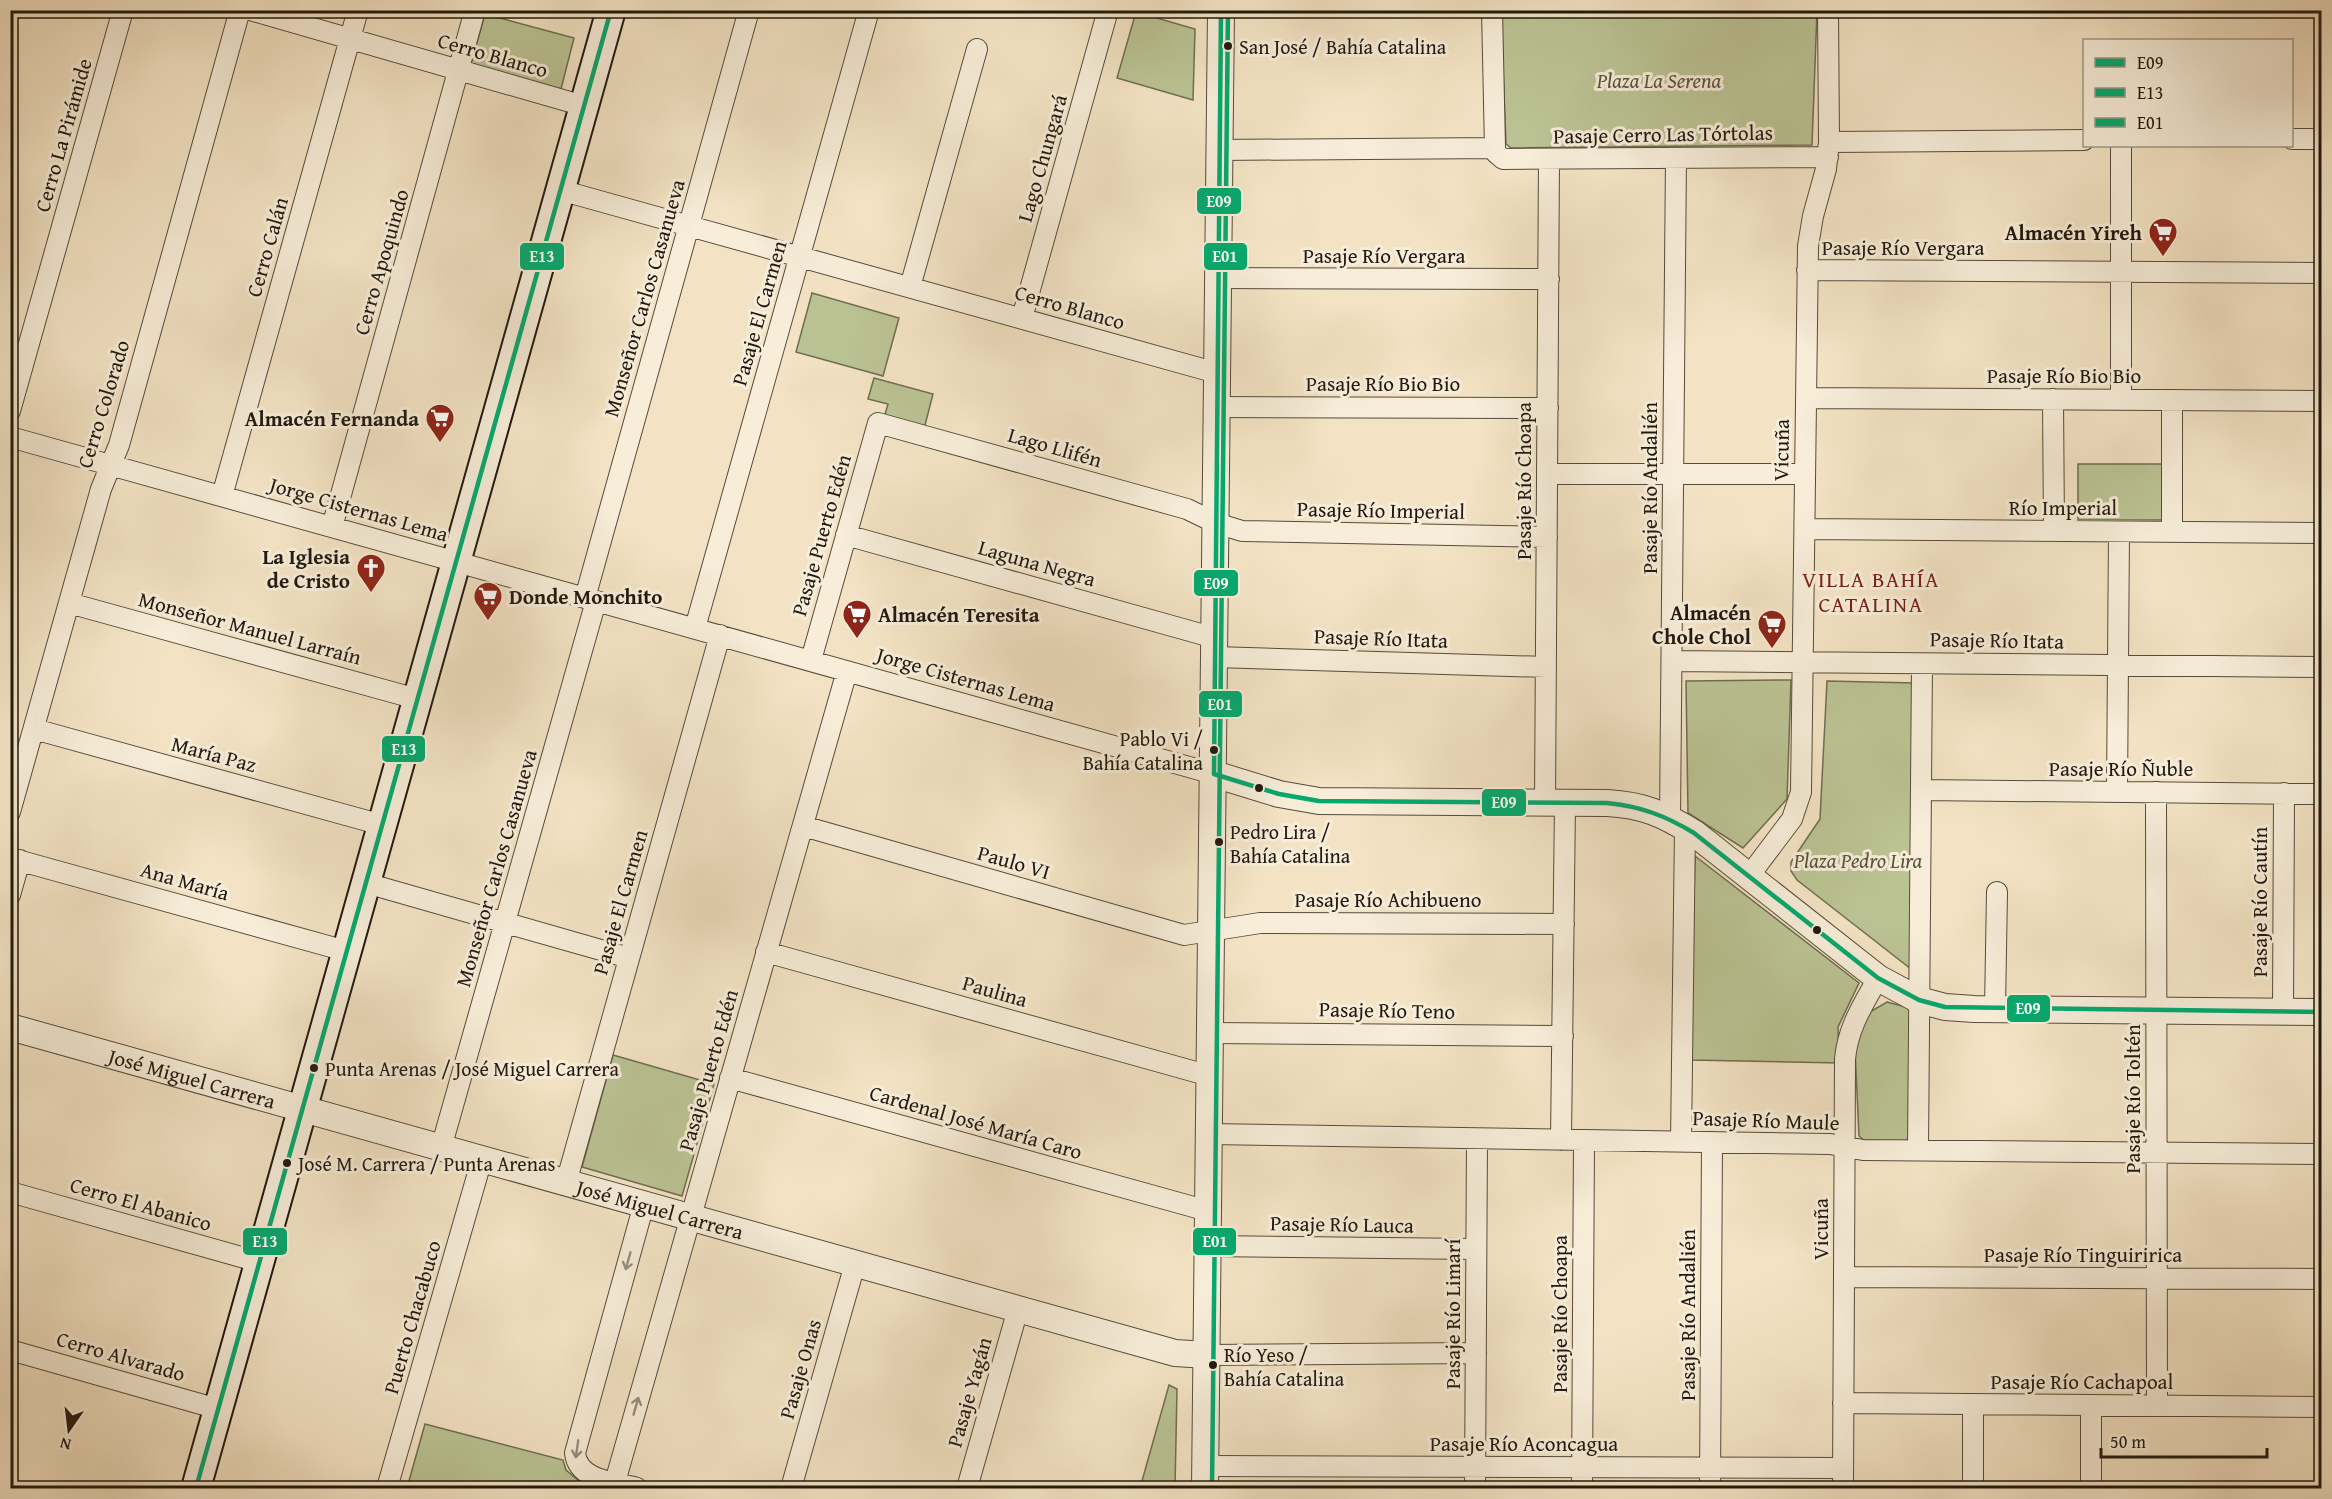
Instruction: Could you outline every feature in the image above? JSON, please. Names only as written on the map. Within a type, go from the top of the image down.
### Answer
[{"type":"main road","points":[[196,1488],[611,10]]},
{"type":"street","name":"Cerro La Pirámide","points":[[10,411],[123,10]]},
{"type":"street","name":"Cerro Colorado","points":[[10,812],[102,489],[122,434],[240,10]]},
{"type":"street","name":"Cerro Blanco","points":[[250,10],[584,106]]},
{"type":"street","name":"Cerro Calán","points":[[222,496],[358,10]]},
{"type":"street","name":"Cerro Apoquindo","points":[[332,527],[476,10]]},
{"type":"street","name":"Monseñor Carlos Casanueva","points":[[441,1148],[505,922],[688,226],[749,10]]},
{"type":"street","name":"Pasaje El Carmen","points":[[695,628],[869,10]]},
{"type":"street","name":"Lago Chungará","points":[[1022,318],[1108,10]]},
{"type":"street","points":[[1205,1477],[1221,10]]},
{"type":"street","points":[[1492,10],[1497,152]]},
{"type":"street","name":"Vicuña","points":[[1749,876],[1792,819],[1801,792],[1807,270],[1810,231],[1829,149],[1828,10]]},
{"type":"street","points":[[910,287],[977,49]]},
{"type":"street","points":[[2293,139],[2322,139]]},
{"type":"street","name":"Pasaje Cerro Las Tórtolas","points":[[1219,150],[1497,152],[1508,159],[1676,158],[1829,149],[2083,140]]},
{"type":"street","points":[[2121,147],[2121,400]]},
{"type":"street","name":"Pasaje Río Andalién","points":[[1676,158],[1672,661],[1678,823],[1681,1142]]},
{"type":"street","name":"Pasaje Río Choapa","points":[[1550,159],[1546,667],[1564,924],[1561,1140]]},
{"type":"street","name":"Cerro Blanco","points":[[560,190],[1217,373]]},
{"type":"street","name":"Pasaje Río Vergara","points":[[1807,270],[2322,273]]},
{"type":"street","name":"Pasaje Río Vergara","points":[[1218,278],[1549,279]]},
{"type":"street","name":"Pasaje Río Bio Bio","points":[[1806,398],[2322,401]]},
{"type":"street","points":[[2053,399],[2054,531]]},
{"type":"street","points":[[2172,400],[2172,532]]},
{"type":"street","name":"Pasaje Río Bio Bio","points":[[1217,407],[1548,408]]},
{"type":"street","name":"Lago Llifén","points":[[878,423],[1187,509],[1216,523]]},
{"type":"street","name":"Pasaje Puerto Edén","points":[[811,660],[878,423]]},
{"type":"street","name":"Jorge Cisternas Lema","points":[[10,437],[1214,774]]},
{"type":"street","points":[[1547,474],[1805,474]]},
{"type":"street","name":"Pasaje Río Imperial","points":[[1216,523],[1242,531],[1547,537]]},
{"type":"street","name":"Río Imperial","points":[[1805,529],[2322,533]]},
{"type":"street","points":[[2117,792],[2119,532]]},
{"type":"street","name":"Laguna Negra","points":[[846,535],[1215,647]]},
{"type":"street","name":"Monseñor Manuel Larraín","points":[[69,603],[417,699]]},
{"type":"street","name":"Pasaje El Carmen","points":[[566,1183],[720,635]]},
{"type":"street","name":"Pasaje Río Itata","points":[[1215,647],[1546,667]]},
{"type":"street","name":"Pasaje Río Itata","points":[[1672,661],[2322,667]]},
{"type":"street","points":[[1918,1150],[1922,664]]},
{"type":"street","name":"Pasaje Puerto Edén","points":[[615,1482],[847,671]]},
{"type":"street","name":"María Paz","points":[[34,729],[382,825]]},
{"type":"street","points":[[1214,774],[1279,794],[1319,801],[1635,806],[1678,823],[1878,978],[1919,1000],[1952,1007],[1995,1009],[2322,1012]]},
{"type":"street","name":"Pasaje Río Ñuble","points":[[1921,790],[2322,794]]},
{"type":"street","name":"Pasaje Río Toltén","points":[[2156,792],[2157,1406]]},
{"type":"street","name":"Pasaje Río Cautín","points":[[2283,1012],[2284,793]]},
{"type":"street","name":"Paulo VI","points":[[802,826],[1173,934],[1184,935],[1212,931]]},
{"type":"street","name":"Ana María","points":[[13,873],[346,951]]},
{"type":"street","points":[[366,883],[629,958]]},
{"type":"street","points":[[1995,1009],[1997,892]]},
{"type":"street","name":"Pasaje Río Achibueno","points":[[1212,931],[1260,923],[1564,924]]},
{"type":"street","name":"Paulina","points":[[766,952],[1210,1076]]},
{"type":"street","name":"Vicuña","points":[[1843,1488],[1844,1146],[1847,1039],[1878,978]]},
{"type":"street","name":"José Miguel Carrera","points":[[10,1027],[1175,1353],[1207,1355]]},
{"type":"street","name":"Pasaje Río Teno","points":[[1211,1033],[1563,1036]]},
{"type":"street","name":"Cardenal José María Caro","points":[[730,1078],[1208,1211]]},
{"type":"street","name":"Pasaje Río Maule","points":[[1209,1134],[1830,1144],[1863,1150],[2322,1154]]},
{"type":"street","name":"Pasaje Río Limarí","points":[[1476,1488],[1477,1139]]},
{"type":"street","name":"Pasaje Río Choapa","points":[[1582,1488],[1584,1140]]},
{"type":"street","name":"Pasaje Río Andalién","points":[[1710,1488],[1712,1142]]},
{"type":"street","name":"Puerto Chacabuco","points":[[387,1488],[482,1159]]},
{"type":"street","name":"Cerro El Abanico","points":[[10,1192],[259,1262]]},
{"type":"street","points":[[637,1488],[615,1482],[592,1482],[578,1466],[574,1453],[644,1204]]},
{"type":"street","name":"Pasaje Río Lauca","points":[[1208,1246],[1476,1249]]},
{"type":"street","name":"Pasaje Onas","points":[[791,1488],[855,1264]]},
{"type":"street","name":"Pasaje Río Tinguiririca","points":[[1844,1277],[2322,1279]]},
{"type":"street","name":"Pasaje Yagán","points":[[967,1488],[1017,1309]]},
{"type":"street","name":"Cerro Alvarado","points":[[10,1350],[218,1409]]},
{"type":"street","points":[[1207,1355],[1476,1353]]},
{"type":"street","name":"Pasaje Río Cachapoal","points":[[1843,1403],[2322,1407]]},
{"type":"street","points":[[1973,1404],[1973,1488]]},
{"type":"street","points":[[2091,1405],[2091,1488]]},
{"type":"street","name":"Pasaje Río Aconcagua","points":[[1205,1477],[1476,1467],[1843,1468]]},
{"type":"green space","name":"Plaza La Serena","points":[[1817,11],[1812,145],[1511,148],[1506,144],[1501,14]]},
{"type":"green space","points":[[1136,12],[1195,29],[1193,100],[1117,78]]},
{"type":"green space","points":[[485,14],[574,38],[561,89],[471,64]]},
{"type":"green space","points":[[812,293],[899,318],[883,376],[796,352]]},
{"type":"green space","points":[[874,378],[933,394],[924,429],[884,418],[888,404],[868,399]]},
{"type":"green space","points":[[2078,464],[2162,464],[2162,520],[2078,520]]},
{"type":"green space","points":[[1791,680],[1787,799],[1743,848],[1688,813],[1686,681]]},
{"type":"green space","name":"Plaza Pedro Lira","points":[[1827,681],[1915,683],[1911,969],[1797,880],[1791,871],[1791,862],[1820,819]]},
{"type":"green space","points":[[1695,856],[1859,983],[1838,1027],[1839,1063],[1690,1060]]},
{"type":"green space","points":[[1887,1002],[1910,1008],[1911,1135],[1904,1143],[1867,1143],[1859,1136],[1855,1049],[1868,1013]]},
{"type":"green space","points":[[613,1055],[714,1084],[682,1196],[582,1167]]},
{"type":"green space","points":[[1169,1385],[1177,1389],[1175,1488],[1140,1488]]},
{"type":"green space","points":[[425,1424],[563,1460],[566,1470],[579,1481],[577,1488],[407,1488]]},
{"type":"transit line","name":"E13","points":[[196,1488],[611,10]]},
{"type":"transit line","name":"E09","points":[[1214,774],[1221,10]]},
{"type":"transit line","name":"E01","points":[[1212,1488],[1228,10]]},
{"type":"transit line","name":"E09","points":[[1214,774],[1279,794],[1319,801],[1607,803],[1642,809],[1694,833],[1878,978],[1919,1000],[1945,1007],[2322,1012]]},
{"type":"place","name":"San José / Bahía Catalina","points":[[1228,46]]},
{"type":"place","name":"Almacén Yireh","points":[[2163,258]]},
{"type":"place","name":"Almacén Fernanda","points":[[440,444]]},
{"type":"place","name":"La Iglesia de Cristo","points":[[371,594]]},
{"type":"place","name":"Donde Monchito","points":[[488,622]]},
{"type":"place","name":"Almacén Teresita","points":[[857,640]]},
{"type":"place","name":"Almacén Chole Chol","points":[[1772,650]]},
{"type":"place","name":"Pablo Vi / Bahía Catalina","points":[[1214,750]]},
{"type":"place","name":"Pedro Lira / Bahía Catalina","points":[[1219,842]]},
{"type":"place","name":"Punta Arenas / José Miguel Carrera","points":[[314,1068]]},
{"type":"place","name":"José M. Carrera / Punta Arenas","points":[[287,1163]]},
{"type":"place","name":"Río Yeso / Bahía Catalina","points":[[1213,1365]]},
{"type":"district","name":"VILLA BAHÍA CATALINA","points":[[1871,592]]}]
